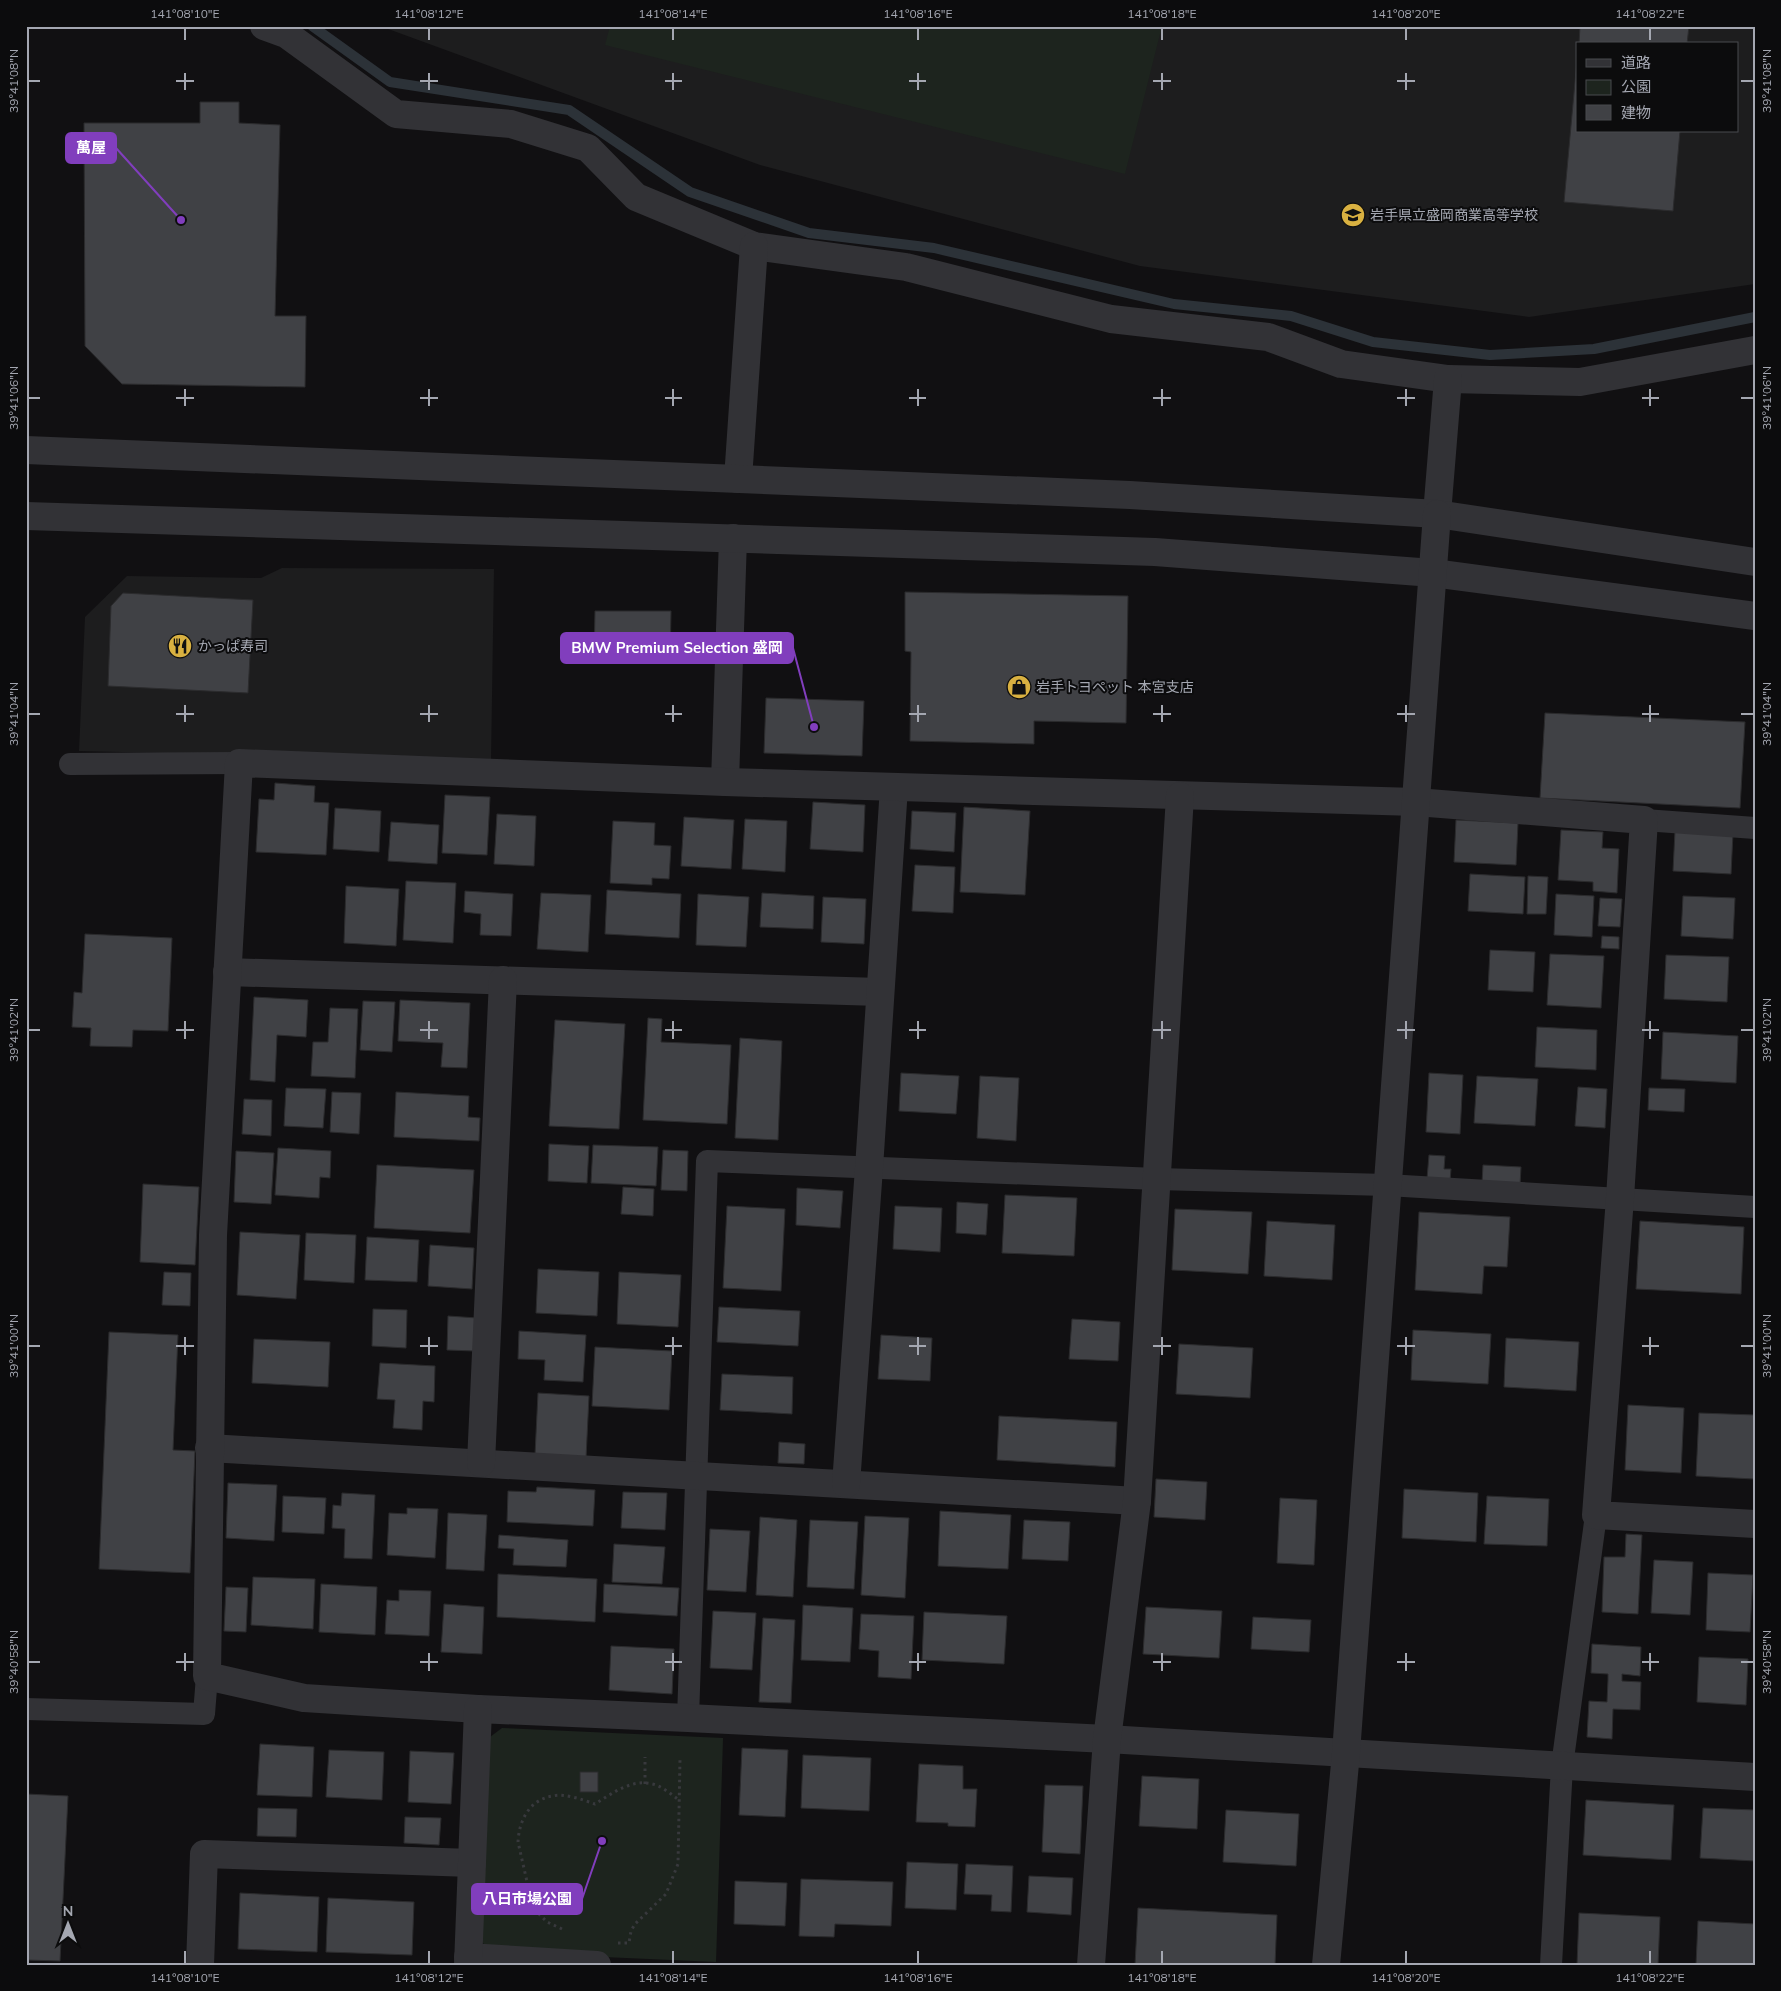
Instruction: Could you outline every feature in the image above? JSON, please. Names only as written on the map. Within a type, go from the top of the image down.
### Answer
[{"type":"street","points":[[264,26],[286,34],[396,114],[511,124],[588,148],[636,197],[754,246],[906,267],[1111,319],[1268,337],[1341,364],[1448,379],[1580,382],[1755,350]]},
{"type":"street","points":[[738,480],[754,246]]},
{"type":"street","points":[[1326,1965],[1346,1754],[1448,379]]},
{"type":"street","points":[[26,450],[1130,495],[1437,514],[1755,562]]},
{"type":"street","points":[[26,516],[1155,552],[1433,573],[1755,616]]},
{"type":"street","points":[[725,782],[733,538]]},
{"type":"street","points":[[26,1709],[204,1714],[207,1676],[213,1235],[238,763]]},
{"type":"street","points":[[70,764],[238,763],[725,782],[1416,802],[1755,828]]},
{"type":"street","points":[[846,1484],[894,787]]},
{"type":"street","points":[[1091,1965],[1107,1739],[1137,1501],[1180,796]]},
{"type":"street","points":[[1550,1965],[1562,1766],[1596,1515],[1620,1198],[1644,820]]},
{"type":"street","points":[[227,972],[880,992]]},
{"type":"street","points":[[481,1463],[503,980]]},
{"type":"street","points":[[688,1718],[707,1161],[1157,1179],[1387,1185],[1755,1206]]},
{"type":"street","points":[[209,1448],[1137,1501]]},
{"type":"street","points":[[1596,1515],[1755,1524]]},
{"type":"street","points":[[207,1676],[304,1698],[478,1709],[1107,1739],[1755,1777]]},
{"type":"street","points":[[478,1709],[468,1961],[597,1965]]},
{"type":"street","points":[[200,1965],[204,1854],[472,1863]]},
{"type":"path","points":[[645,1758],[645,1784]]},
{"type":"path","points":[[629,1943],[631,1931],[635,1924],[666,1894],[678,1864],[680,1759]]},
{"type":"path","points":[[533,1908],[518,1842],[518,1831],[527,1810],[540,1800],[554,1795],[595,1804],[625,1785],[645,1784],[655,1785],[679,1800]]},
{"type":"shaded area","name":"岩手県立盛岡商業高等学校","points":[[380,26],[1755,26],[1755,284],[1529,317],[1140,266],[760,165]]},
{"type":"shaded area","points":[[282,568],[494,569],[491,761],[79,751],[85,617],[127,576],[261,578]]},
{"type":"green space","points":[[610,26],[1162,26],[1125,174],[605,45]]},
{"type":"green space","points":[[502,1728],[723,1738],[716,1962],[492,1952],[482,1942],[486,1740]]},
{"type":"building","points":[[1580,26],[1689,26],[1687,42],[1579,42]]},
{"type":"building","points":[[1576,71],[1576,132],[1680,132],[1673,211],[1564,202]]},
{"type":"building","points":[[200,102],[239,102],[239,123],[280,125],[275,316],[306,316],[305,387],[122,384],[85,346],[84,123],[200,123]]},
{"type":"building","name":"岩手トヨペット 本宮支店","points":[[905,592],[1128,596],[1126,723],[1034,721],[1034,744],[910,741],[911,652],[905,651]]},
{"type":"building","name":"かっぱ寿司","points":[[123,593],[253,600],[248,693],[108,686],[111,606]]},
{"type":"building","points":[[595,611],[671,611],[670,662],[594,662]]},
{"type":"building","points":[[766,698],[864,701],[862,756],[764,753]]},
{"type":"building","points":[[1545,713],[1745,722],[1740,808],[1540,798]]},
{"type":"building","points":[[275,783],[315,786],[314,802],[329,803],[326,855],[256,852],[259,799],[274,800]]},
{"type":"building","points":[[445,795],[490,797],[487,855],[442,853]]},
{"type":"building","points":[[813,802],[865,805],[863,852],[810,849]]},
{"type":"building","points":[[964,807],[1030,811],[1025,895],[960,892]]},
{"type":"building","points":[[335,808],[381,811],[379,852],[333,849]]},
{"type":"building","points":[[912,811],[956,813],[954,852],[910,849]]},
{"type":"building","points":[[497,814],[536,816],[534,866],[494,864]]},
{"type":"building","points":[[684,817],[734,820],[731,869],[681,866]]},
{"type":"building","points":[[745,819],[787,821],[785,872],[742,869]]},
{"type":"building","points":[[1456,820],[1518,823],[1516,865],[1454,862]]},
{"type":"building","points":[[613,821],[655,823],[654,845],[671,846],[669,879],[652,878],[652,885],[610,883]]},
{"type":"building","points":[[391,822],[439,825],[437,864],[388,861]]},
{"type":"building","points":[[1561,830],[1603,832],[1602,848],[1619,849],[1617,893],[1593,891],[1593,882],[1558,880]]},
{"type":"building","points":[[1675,831],[1733,833],[1731,874],[1673,871]]},
{"type":"building","points":[[915,865],[955,867],[953,913],[912,911]]},
{"type":"building","points":[[1470,874],[1525,877],[1523,914],[1468,911]]},
{"type":"building","points":[[1528,876],[1548,877],[1546,914],[1527,914]]},
{"type":"building","points":[[406,881],[456,883],[453,943],[403,940]]},
{"type":"building","points":[[346,886],[399,889],[396,946],[344,943]]},
{"type":"building","points":[[607,890],[681,894],[679,938],[605,934]]},
{"type":"building","points":[[465,891],[513,894],[511,936],[480,935],[481,914],[464,912]]},
{"type":"building","points":[[541,893],[591,895],[588,952],[537,949]]},
{"type":"building","points":[[762,893],[814,896],[813,929],[760,927]]},
{"type":"building","points":[[698,894],[749,897],[746,947],[696,945]]},
{"type":"building","points":[[1556,894],[1594,896],[1592,937],[1554,935]]},
{"type":"building","points":[[1683,896],[1735,898],[1733,939],[1681,936]]},
{"type":"building","points":[[823,897],[866,899],[864,944],[821,942]]},
{"type":"building","points":[[1600,898],[1622,899],[1620,927],[1598,926]]},
{"type":"building","points":[[85,934],[172,938],[168,1031],[133,1030],[132,1047],[90,1046],[91,1028],[72,1027],[74,992],[82,993]]},
{"type":"building","points":[[1602,936],[1619,937],[1619,949],[1601,948]]},
{"type":"building","points":[[1490,950],[1535,952],[1533,992],[1488,990]]},
{"type":"building","points":[[1550,954],[1604,956],[1601,1008],[1547,1005]]},
{"type":"building","points":[[1666,955],[1729,957],[1727,1002],[1664,999]]},
{"type":"building","points":[[254,997],[308,1000],[306,1037],[277,1035],[275,1082],[250,1080]]},
{"type":"building","points":[[400,1000],[470,1003],[467,1068],[441,1067],[443,1043],[398,1041]]},
{"type":"building","points":[[363,1001],[395,1002],[392,1052],[360,1050]]},
{"type":"building","points":[[330,1008],[358,1009],[355,1078],[311,1076],[313,1042],[328,1042]]},
{"type":"building","points":[[648,1018],[662,1019],[661,1042],[731,1045],[727,1124],[643,1120]]},
{"type":"building","points":[[555,1020],[625,1024],[619,1129],[549,1126]]},
{"type":"building","points":[[1537,1027],[1597,1030],[1596,1070],[1535,1067]]},
{"type":"building","points":[[1663,1032],[1738,1036],[1736,1083],[1661,1079]]},
{"type":"building","points":[[740,1038],[782,1041],[778,1140],[735,1138]]},
{"type":"building","points":[[901,1073],[959,1076],[956,1114],[899,1111]]},
{"type":"building","points":[[1429,1073],[1463,1075],[1460,1134],[1426,1132]]},
{"type":"building","points":[[980,1076],[1019,1078],[1016,1141],[977,1138]]},
{"type":"building","points":[[1477,1076],[1538,1079],[1535,1126],[1474,1123]]},
{"type":"building","points":[[1578,1087],[1607,1089],[1605,1128],[1575,1126]]},
{"type":"building","points":[[286,1088],[326,1089],[323,1128],[284,1126]]},
{"type":"building","points":[[1649,1088],[1685,1089],[1684,1112],[1648,1110]]},
{"type":"building","points":[[332,1092],[361,1093],[359,1134],[330,1132]]},
{"type":"building","points":[[396,1092],[469,1096],[468,1117],[480,1118],[479,1141],[394,1137]]},
{"type":"building","points":[[244,1099],[272,1100],[271,1136],[242,1134]]},
{"type":"building","points":[[549,1144],[589,1146],[587,1183],[548,1181]]},
{"type":"building","points":[[593,1145],[658,1147],[656,1186],[591,1183]]},
{"type":"building","points":[[278,1148],[331,1151],[330,1178],[320,1177],[319,1198],[275,1195]]},
{"type":"building","points":[[663,1150],[688,1151],[687,1191],[661,1190]]},
{"type":"building","points":[[236,1151],[274,1153],[271,1204],[234,1202]]},
{"type":"building","points":[[1429,1155],[1445,1156],[1444,1169],[1451,1169],[1450,1181],[1427,1179]]},
{"type":"building","points":[[377,1165],[474,1170],[470,1233],[374,1228]]},
{"type":"building","points":[[1483,1165],[1521,1167],[1520,1185],[1482,1183]]},
{"type":"building","points":[[143,1184],[199,1187],[195,1265],[140,1262]]},
{"type":"building","points":[[623,1187],[654,1189],[653,1216],[621,1214]]},
{"type":"building","points":[[797,1188],[843,1191],[840,1228],[796,1225]]},
{"type":"building","points":[[1005,1195],[1077,1198],[1074,1256],[1002,1253]]},
{"type":"building","points":[[957,1202],[988,1204],[986,1235],[956,1233]]},
{"type":"building","points":[[727,1206],[785,1209],[781,1291],[723,1288]]},
{"type":"building","points":[[895,1206],[942,1208],[940,1252],[893,1249]]},
{"type":"building","points":[[1175,1209],[1252,1212],[1248,1274],[1172,1270]]},
{"type":"building","points":[[1419,1212],[1510,1217],[1507,1267],[1484,1266],[1482,1294],[1415,1290]]},
{"type":"building","points":[[1267,1221],[1335,1225],[1332,1280],[1264,1276]]},
{"type":"building","points":[[1640,1221],[1744,1227],[1741,1294],[1636,1289]]},
{"type":"building","points":[[240,1232],[300,1235],[296,1299],[237,1295]]},
{"type":"building","points":[[306,1233],[356,1235],[354,1283],[304,1280]]},
{"type":"building","points":[[367,1237],[419,1240],[417,1282],[365,1280]]},
{"type":"building","points":[[430,1245],[474,1248],[472,1289],[428,1286]]},
{"type":"building","points":[[538,1269],[599,1272],[597,1316],[536,1313]]},
{"type":"building","points":[[164,1272],[191,1273],[190,1306],[162,1305]]},
{"type":"building","points":[[619,1272],[681,1275],[678,1327],[617,1324]]},
{"type":"building","points":[[719,1307],[800,1311],[798,1346],[717,1342]]},
{"type":"building","points":[[373,1309],[407,1310],[406,1348],[372,1346]]},
{"type":"building","points":[[448,1316],[477,1318],[475,1351],[447,1350]]},
{"type":"building","points":[[1072,1319],[1120,1322],[1118,1361],[1069,1359]]},
{"type":"building","points":[[1413,1330],[1491,1334],[1488,1384],[1411,1380]]},
{"type":"building","points":[[519,1331],[586,1335],[583,1382],[544,1380],[545,1360],[518,1359]]},
{"type":"building","points":[[109,1332],[178,1335],[173,1450],[195,1451],[190,1573],[99,1569]]},
{"type":"building","points":[[881,1335],[932,1338],[930,1381],[878,1379]]},
{"type":"building","points":[[1506,1338],[1579,1342],[1576,1391],[1504,1387]]},
{"type":"building","points":[[254,1339],[330,1342],[328,1387],[252,1383]]},
{"type":"building","points":[[1179,1344],[1253,1348],[1250,1398],[1176,1394]]},
{"type":"building","points":[[595,1347],[672,1351],[669,1410],[592,1406]]},
{"type":"building","points":[[380,1363],[435,1366],[434,1402],[423,1401],[422,1430],[393,1428],[395,1400],[377,1399]]},
{"type":"building","points":[[722,1374],[793,1377],[792,1414],[720,1410]]},
{"type":"building","points":[[538,1393],[589,1396],[586,1458],[535,1455]]},
{"type":"building","points":[[1628,1405],[1684,1408],[1681,1473],[1625,1470]]},
{"type":"building","points":[[1699,1413],[1755,1415],[1754,1479],[1696,1476]]},
{"type":"building","points":[[999,1416],[1117,1422],[1115,1467],[997,1460]]},
{"type":"building","points":[[779,1442],[805,1444],[804,1464],[778,1463]]},
{"type":"building","points":[[1156,1479],[1207,1482],[1205,1520],[1154,1517]]},
{"type":"building","points":[[228,1483],[277,1485],[274,1541],[226,1538]]},
{"type":"building","points":[[537,1487],[595,1490],[593,1526],[507,1522],[508,1491],[536,1492]]},
{"type":"building","points":[[1404,1489],[1478,1493],[1476,1542],[1402,1538]]},
{"type":"building","points":[[623,1492],[667,1493],[665,1530],[621,1528]]},
{"type":"building","points":[[342,1493],[375,1495],[372,1559],[344,1558],[345,1529],[332,1528],[333,1505],[341,1506]]},
{"type":"building","points":[[283,1496],[326,1498],[324,1534],[282,1532]]},
{"type":"building","points":[[1487,1496],[1549,1499],[1547,1546],[1484,1544]]},
{"type":"building","points":[[1280,1498],[1317,1500],[1314,1565],[1277,1563]]},
{"type":"building","points":[[407,1508],[438,1509],[435,1558],[387,1555],[389,1513],[407,1514]]},
{"type":"building","points":[[940,1511],[1011,1515],[1008,1569],[938,1566]]},
{"type":"building","points":[[448,1513],[487,1515],[484,1571],[446,1569]]},
{"type":"building","points":[[865,1516],[909,1518],[905,1598],[861,1595]]},
{"type":"building","points":[[760,1517],[797,1520],[793,1597],[756,1595]]},
{"type":"building","points":[[810,1520],[858,1522],[854,1589],[807,1587]]},
{"type":"building","points":[[1024,1520],[1070,1522],[1068,1561],[1022,1559]]},
{"type":"building","points":[[710,1529],[750,1531],[746,1592],[707,1590]]},
{"type":"building","points":[[1626,1534],[1642,1535],[1638,1614],[1602,1612],[1604,1557],[1625,1557]]},
{"type":"building","points":[[499,1535],[568,1540],[566,1567],[513,1565],[514,1549],[498,1548]]},
{"type":"building","points":[[614,1544],[665,1547],[662,1584],[612,1582]]},
{"type":"building","points":[[1654,1560],[1693,1562],[1690,1615],[1651,1613]]},
{"type":"building","points":[[1708,1573],[1753,1575],[1750,1632],[1706,1630]]},
{"type":"building","points":[[498,1574],[597,1579],[595,1622],[497,1617]]},
{"type":"building","points":[[253,1577],[315,1579],[313,1629],[251,1625]]},
{"type":"building","points":[[321,1584],[377,1587],[375,1635],[319,1632]]},
{"type":"building","points":[[604,1584],[679,1588],[677,1616],[603,1612]]},
{"type":"building","points":[[226,1587],[248,1588],[246,1632],[224,1631]]},
{"type":"building","points":[[399,1590],[431,1591],[429,1636],[385,1634],[387,1600],[399,1601]]},
{"type":"building","points":[[444,1604],[484,1607],[482,1654],[441,1652]]},
{"type":"building","points":[[803,1605],[853,1608],[850,1662],[801,1660]]},
{"type":"building","points":[[1146,1607],[1222,1611],[1219,1658],[1143,1654]]},
{"type":"building","points":[[713,1611],[756,1613],[752,1670],[710,1668]]},
{"type":"building","points":[[924,1612],[1007,1616],[1004,1664],[922,1660]]},
{"type":"building","points":[[861,1614],[914,1616],[911,1679],[878,1677],[879,1651],[859,1649]]},
{"type":"building","points":[[1253,1617],[1311,1620],[1309,1652],[1251,1649]]},
{"type":"building","points":[[763,1618],[795,1620],[791,1703],[759,1702]]},
{"type":"building","points":[[1592,1644],[1641,1647],[1640,1676],[1622,1674],[1622,1681],[1641,1682],[1640,1710],[1613,1709],[1612,1739],[1587,1737],[1589,1701],[1607,1702],[1608,1674],[1591,1673]]},
{"type":"building","points":[[611,1646],[674,1649],[672,1694],[609,1690]]},
{"type":"building","points":[[1699,1657],[1748,1659],[1746,1705],[1697,1702]]},
{"type":"building","points":[[260,1744],[314,1747],[312,1797],[257,1795]]},
{"type":"building","points":[[742,1748],[788,1750],[785,1817],[739,1815]]},
{"type":"building","points":[[329,1750],[384,1752],[382,1800],[326,1797]]},
{"type":"building","points":[[410,1751],[454,1753],[451,1804],[408,1802]]},
{"type":"building","points":[[803,1755],[871,1758],[869,1811],[801,1808]]},
{"type":"building","points":[[919,1764],[963,1766],[963,1789],[977,1789],[975,1827],[948,1826],[948,1823],[916,1822]]},
{"type":"building","points":[[580,1772],[598,1772],[598,1792],[580,1792]]},
{"type":"building","points":[[1142,1776],[1199,1779],[1197,1829],[1139,1826]]},
{"type":"building","points":[[1045,1785],[1083,1786],[1080,1854],[1042,1852]]},
{"type":"building","points":[[26,1794],[68,1796],[60,1961],[26,1960]]},
{"type":"building","points":[[1586,1800],[1674,1805],[1671,1860],[1583,1855]]},
{"type":"building","points":[[258,1808],[297,1809],[296,1837],[257,1836]]},
{"type":"building","points":[[1703,1808],[1755,1810],[1755,1861],[1700,1858]]},
{"type":"building","points":[[1226,1810],[1299,1814],[1296,1866],[1223,1862]]},
{"type":"building","points":[[405,1817],[441,1818],[439,1845],[404,1843]]},
{"type":"building","points":[[907,1862],[958,1864],[956,1910],[905,1908]]},
{"type":"building","points":[[966,1864],[1013,1866],[1011,1912],[991,1911],[992,1895],[964,1894]]},
{"type":"building","points":[[1029,1876],[1073,1878],[1071,1915],[1027,1912]]},
{"type":"building","points":[[801,1879],[893,1882],[891,1926],[835,1924],[834,1937],[799,1936]]},
{"type":"building","points":[[735,1881],[787,1883],[785,1926],[734,1924]]},
{"type":"building","points":[[240,1893],[319,1897],[317,1952],[238,1949]]},
{"type":"building","points":[[328,1898],[414,1902],[412,1955],[326,1952]]},
{"type":"building","points":[[1138,1908],[1277,1915],[1275,1965],[1135,1965]]},
{"type":"building","points":[[1579,1913],[1660,1917],[1658,1965],[1577,1965]]},
{"type":"building","points":[[1698,1921],[1755,1924],[1755,1965],[1696,1965]]},
{"type":"waterway","points":[[312,26],[390,82],[569,110],[690,192],[809,233],[934,248],[1174,304],[1291,316],[1373,342],[1490,355],[1594,349],[1755,317]]},
{"type":"place","name":"岩手県立盛岡商業高等学校","points":[[1353,215]]},
{"type":"place","name":"萬屋","points":[[181,220]]},
{"type":"place","name":"かっぱ寿司","points":[[180,646]]},
{"type":"place","name":"岩手トヨペット 本宮支店","points":[[1019,687]]},
{"type":"place","name":"BMW Premium Selection 盛岡","points":[[814,727]]},
{"type":"place","name":"八日市場公園","points":[[602,1841]]}]
